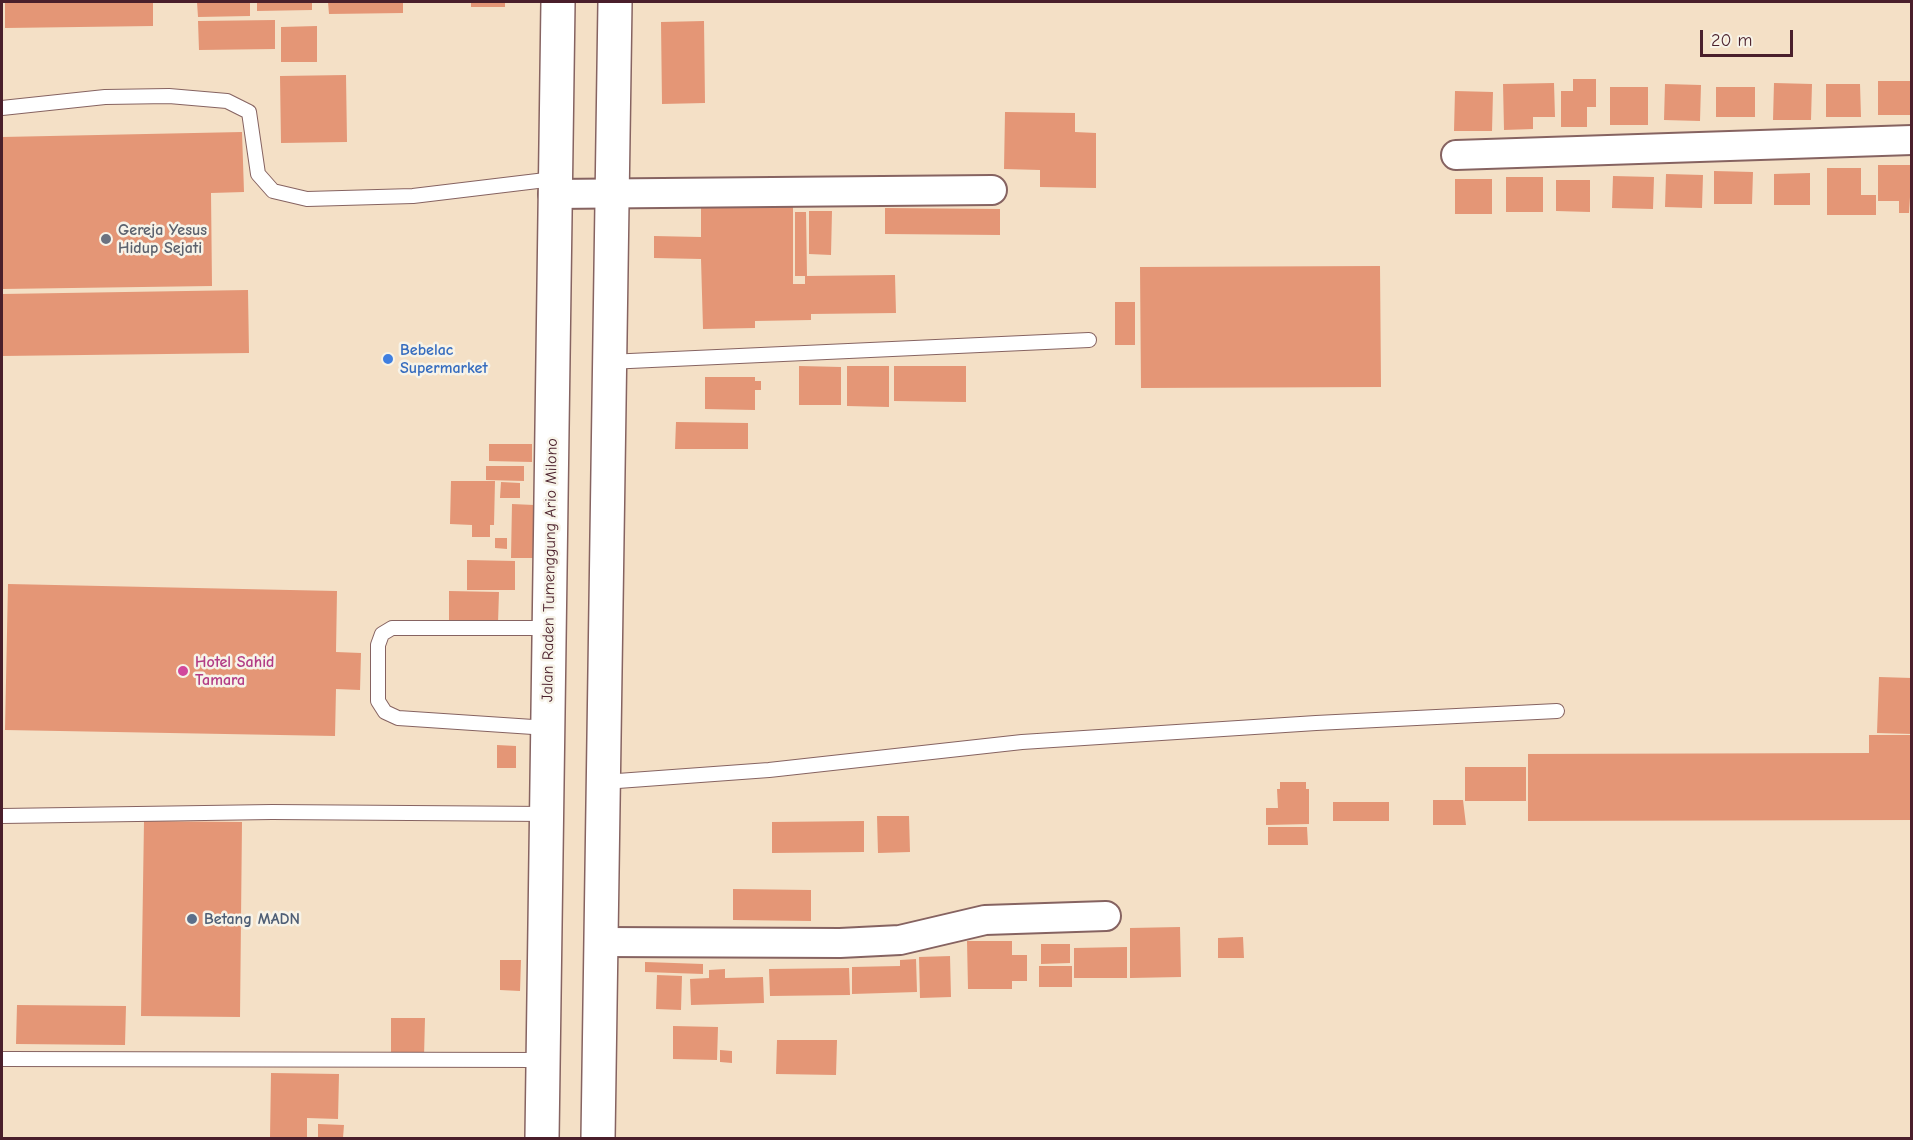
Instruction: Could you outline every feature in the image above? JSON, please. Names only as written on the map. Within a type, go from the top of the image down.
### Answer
[{"type":"highway","name":"Jalan Raden Tumenggung Ario Milono","points":[[542,1138],[558,2]]},
{"type":"highway","points":[[598,1138],[610,195],[615,2]]},
{"type":"street","points":[[1456,155],[1911,140]]},
{"type":"street","points":[[554,186],[610,195],[992,190]]},
{"type":"street","points":[[602,942],[840,943],[900,940],[985,920],[1106,916]]},
{"type":"lane","points":[[2,108],[105,97],[169,96],[226,101],[249,112],[258,174],[273,191],[308,200],[412,196],[554,186]]},
{"type":"lane","points":[[608,362],[1089,340]]},
{"type":"lane","points":[[548,728],[398,718],[385,712],[378,701],[378,645],[382,634],[392,628],[550,628]]},
{"type":"lane","points":[[604,782],[769,770],[1034,741],[1316,723],[1557,711]]},
{"type":"lane","points":[[2,816],[272,812],[547,814]]},
{"type":"lane","points":[[2,1059],[542,1060]]},
{"type":"building","points":[[5,2],[153,2],[153,26],[5,28]]},
{"type":"building","points":[[197,2],[250,2],[250,16],[198,17]]},
{"type":"building","points":[[257,2],[312,2],[312,10],[257,11]]},
{"type":"building","points":[[328,2],[403,2],[403,13],[329,14]]},
{"type":"building","points":[[471,2],[505,2],[505,7],[471,7]]},
{"type":"building","points":[[275,20],[275,49],[199,50],[198,21]]},
{"type":"building","points":[[704,21],[705,103],[662,104],[661,22]]},
{"type":"building","points":[[317,26],[317,62],[281,62],[281,27]]},
{"type":"building","points":[[346,75],[347,142],[281,143],[280,76]]},
{"type":"building","points":[[1573,79],[1596,79],[1596,107],[1587,107],[1587,127],[1561,127],[1561,91],[1573,91]]},
{"type":"building","points":[[1878,81],[1912,81],[1912,115],[1878,115]]},
{"type":"building","points":[[1554,83],[1555,117],[1533,117],[1533,129],[1504,130],[1503,84]]},
{"type":"building","points":[[1774,83],[1812,84],[1811,120],[1773,120]]},
{"type":"building","points":[[1665,84],[1701,85],[1700,121],[1664,120]]},
{"type":"building","points":[[1826,84],[1860,84],[1861,117],[1826,117]]},
{"type":"building","points":[[1610,87],[1648,87],[1648,125],[1610,125]]},
{"type":"building","points":[[1716,87],[1755,87],[1755,117],[1716,117]]},
{"type":"building","points":[[1455,91],[1493,92],[1492,131],[1454,131]]},
{"type":"building","points":[[1005,112],[1075,113],[1075,132],[1096,133],[1096,188],[1040,187],[1040,170],[1004,169]]},
{"type":"building","name":"Gereja Yesus Hidup Sejati","points":[[242,132],[244,192],[211,193],[212,286],[2,289],[2,137]]},
{"type":"building","points":[[1878,165],[1912,165],[1909,213],[1899,213],[1899,201],[1878,201]]},
{"type":"building","points":[[1827,168],[1861,168],[1861,195],[1876,195],[1876,215],[1827,215]]},
{"type":"building","points":[[1714,171],[1753,172],[1752,204],[1714,204]]},
{"type":"building","points":[[1810,173],[1810,205],[1774,205],[1774,174]]},
{"type":"building","points":[[1666,174],[1703,175],[1702,208],[1665,207]]},
{"type":"building","points":[[1613,176],[1654,177],[1653,209],[1612,208]]},
{"type":"building","points":[[1506,177],[1543,177],[1543,212],[1506,212]]},
{"type":"building","points":[[1455,179],[1492,179],[1492,214],[1455,214]]},
{"type":"building","points":[[1556,180],[1590,180],[1590,212],[1556,211]]},
{"type":"building","points":[[701,199],[793,199],[793,284],[805,284],[805,276],[895,275],[896,313],[811,314],[811,320],[755,321],[755,328],[703,329],[701,259],[654,258],[654,236],[701,237]]},
{"type":"building","points":[[885,208],[1000,209],[1000,235],[885,234]]},
{"type":"building","points":[[809,211],[832,211],[831,255],[809,254]]},
{"type":"building","points":[[795,212],[806,212],[807,276],[795,276]]},
{"type":"building","points":[[1380,266],[1381,387],[1141,388],[1140,267]]},
{"type":"building","points":[[248,290],[249,353],[2,356],[2,294]]},
{"type":"building","points":[[1115,302],[1135,302],[1135,345],[1115,345]]},
{"type":"building","points":[[799,366],[841,367],[841,405],[799,405]]},
{"type":"building","points":[[847,366],[889,366],[889,407],[847,406]]},
{"type":"building","points":[[894,366],[966,366],[966,402],[894,401]]},
{"type":"building","points":[[705,377],[755,377],[755,381],[761,381],[761,390],[755,390],[755,410],[705,409]]},
{"type":"building","points":[[676,422],[748,423],[748,449],[675,449]]},
{"type":"building","points":[[489,444],[532,444],[532,462],[489,461]]},
{"type":"building","points":[[486,466],[524,466],[524,481],[486,480]]},
{"type":"building","points":[[451,481],[495,481],[494,525],[490,525],[490,537],[472,537],[472,525],[450,524]]},
{"type":"building","points":[[501,482],[520,483],[520,498],[500,498]]},
{"type":"building","points":[[512,504],[534,505],[533,558],[511,558]]},
{"type":"building","points":[[495,538],[507,538],[507,549],[495,548]]},
{"type":"building","points":[[467,560],[515,561],[515,590],[467,590]]},
{"type":"building","name":"Hotel Sahid Tamara","points":[[8,584],[337,591],[336,652],[361,653],[360,690],[336,689],[335,736],[5,730]]},
{"type":"building","points":[[449,591],[499,592],[498,623],[449,622]]},
{"type":"building","points":[[1879,677],[1912,678],[1912,734],[1877,733]]},
{"type":"building","points":[[1869,735],[1912,735],[1912,820],[1528,821],[1528,754],[1869,753]]},
{"type":"building","points":[[497,745],[516,746],[516,768],[497,768]]},
{"type":"building","points":[[1465,767],[1526,767],[1526,801],[1465,801]]},
{"type":"building","points":[[1280,782],[1306,782],[1306,789],[1309,789],[1309,824],[1266,825],[1266,808],[1278,808],[1277,789],[1280,789]]},
{"type":"building","points":[[1433,800],[1463,800],[1466,825],[1433,825]]},
{"type":"building","points":[[1333,802],[1389,802],[1389,821],[1333,821]]},
{"type":"building","points":[[877,816],[909,816],[910,852],[878,853]]},
{"type":"building","name":"Betang MADN","points":[[144,821],[242,822],[240,1017],[141,1016]]},
{"type":"building","points":[[864,821],[864,852],[772,853],[772,822]]},
{"type":"building","points":[[1268,827],[1307,827],[1308,845],[1268,845]]},
{"type":"building","points":[[733,889],[811,890],[811,921],[733,920]]},
{"type":"building","points":[[1180,927],[1181,977],[1130,978],[1130,928]]},
{"type":"building","points":[[1243,937],[1244,958],[1218,958],[1218,938]]},
{"type":"building","points":[[967,941],[1012,941],[1012,955],[1027,955],[1027,981],[1012,981],[1012,989],[968,989]]},
{"type":"building","points":[[1041,944],[1070,944],[1070,963],[1041,964]]},
{"type":"building","points":[[1127,947],[1127,978],[1074,978],[1074,948]]},
{"type":"building","points":[[950,956],[951,997],[920,998],[919,957]]},
{"type":"building","points":[[916,959],[917,992],[852,994],[852,967],[900,966],[900,960]]},
{"type":"building","points":[[500,960],[521,960],[520,991],[500,990]]},
{"type":"building","points":[[645,962],[703,964],[703,974],[645,972]]},
{"type":"building","points":[[1039,966],[1072,966],[1072,987],[1039,987]]},
{"type":"building","points":[[849,968],[850,995],[770,996],[769,969]]},
{"type":"building","points":[[725,969],[725,978],[763,977],[764,1003],[691,1005],[690,979],[709,978],[709,970]]},
{"type":"building","points":[[657,975],[682,976],[681,1010],[656,1009]]},
{"type":"building","points":[[17,1005],[126,1006],[125,1045],[16,1044]]},
{"type":"building","points":[[391,1018],[425,1018],[424,1057],[391,1057]]},
{"type":"building","points":[[673,1026],[718,1027],[717,1060],[673,1059]]},
{"type":"building","points":[[777,1040],[837,1040],[836,1075],[776,1074]]},
{"type":"building","points":[[720,1050],[732,1051],[732,1063],[720,1062]]},
{"type":"building","points":[[271,1073],[339,1074],[338,1119],[307,1118],[307,1138],[270,1138]]},
{"type":"building","points":[[318,1124],[344,1125],[343,1138],[318,1138]]},
{"type":"place","name":"Gereja Yesus Hidup Sejati","points":[[106,239]]},
{"type":"place","name":"Bebelac Supermarket","points":[[388,359]]},
{"type":"place","name":"Hotel Sahid Tamara","points":[[183,671]]},
{"type":"place","name":"Betang MADN","points":[[192,919]]}]
